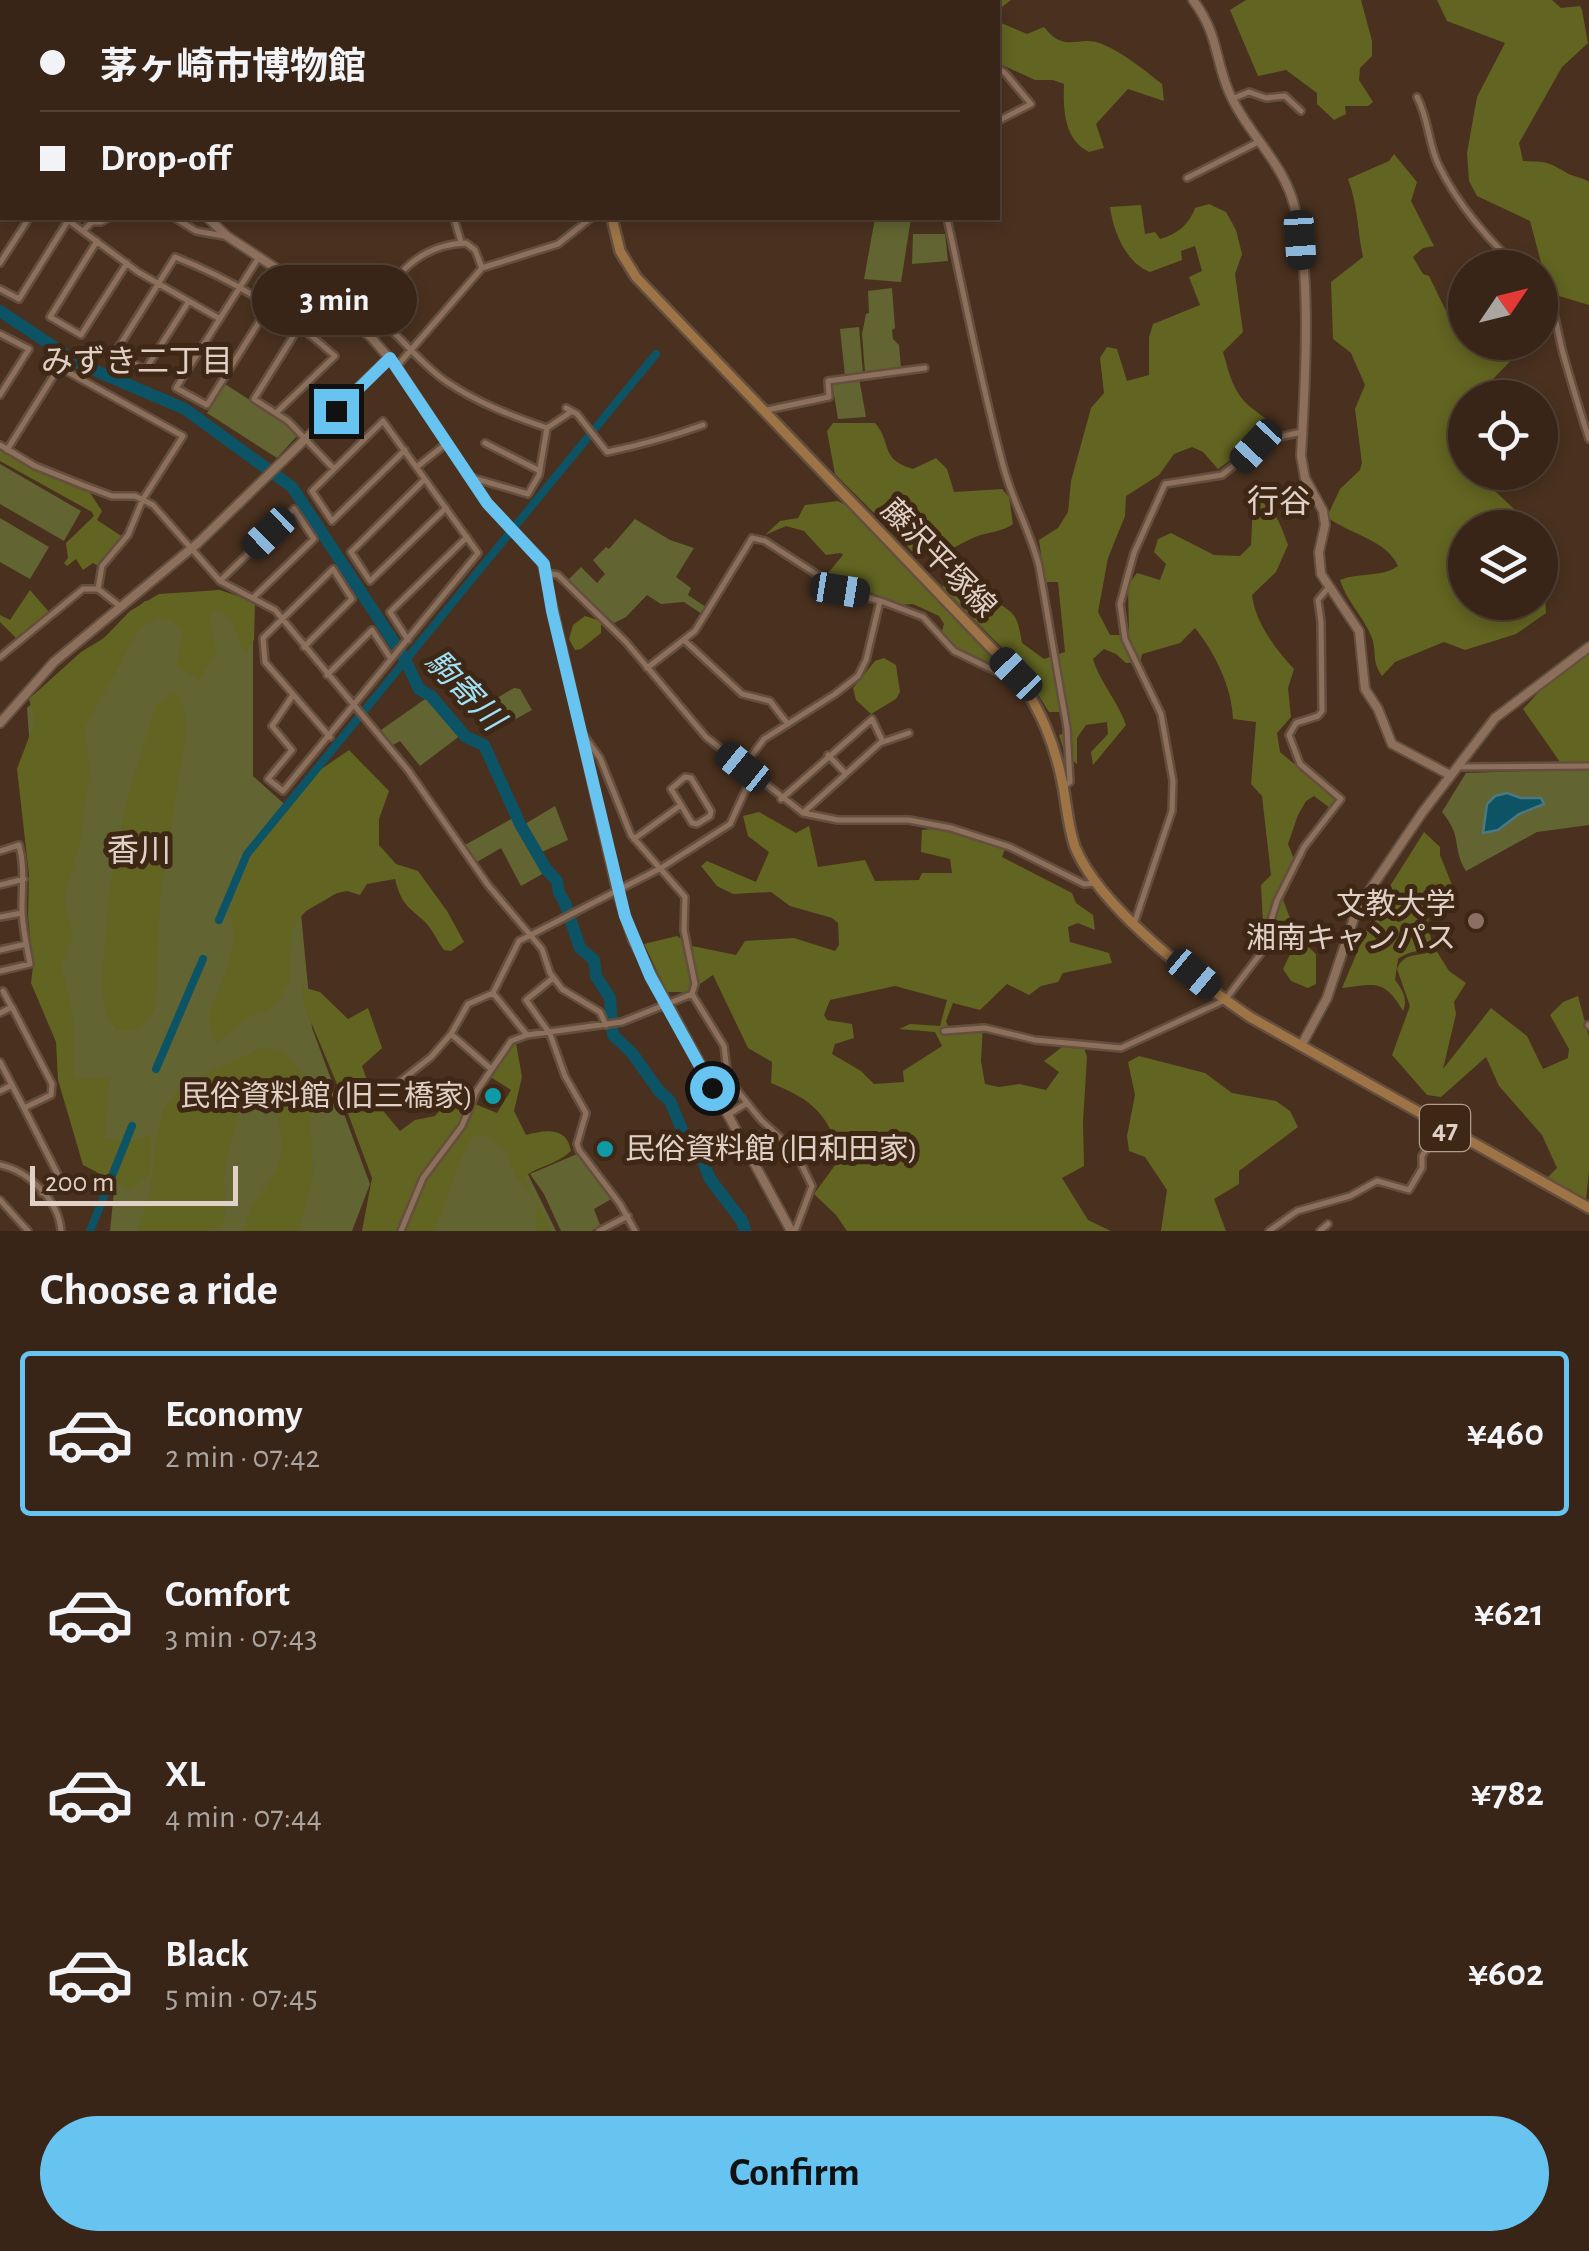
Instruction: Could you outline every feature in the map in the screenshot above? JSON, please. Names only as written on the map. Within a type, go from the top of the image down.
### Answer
[{"type":"main road","name":"藤沢平塚線","points":[[612,220],[620,251],[636,278],[1023,684],[1052,739],[1076,849],[1095,882],[1134,924],[1225,1000],[1589,1208]]},
{"type":"street","points":[[1193,0],[1213,35],[1232,99],[1289,190],[1300,240],[1304,306],[1302,468],[1323,511],[1318,562],[1328,588],[1346,607],[1359,631],[1365,689],[1392,744],[1452,771],[1589,766]]},
{"type":"street","points":[[1000,69],[1030,104],[1000,119]]},
{"type":"street","points":[[1232,99],[1248,92],[1266,98],[1285,96],[1301,111]]},
{"type":"street","points":[[1416,97],[1440,168],[1481,228],[1502,250]]},
{"type":"street","points":[[1187,178],[1260,141]]},
{"type":"street","points":[[0,263],[27,220]]},
{"type":"street","points":[[0,289],[19,299],[66,220]]},
{"type":"street","points":[[70,220],[127,264],[220,318]]},
{"type":"street","points":[[84,230],[100,220]]},
{"type":"street","points":[[179,220],[196,230],[227,236]]},
{"type":"street","points":[[210,220],[227,236],[370,336],[393,362],[470,477],[542,561],[617,891],[633,940],[793,1231]]},
{"type":"street","points":[[455,220],[461,242],[475,250],[482,268]]},
{"type":"street","points":[[0,723],[54,662],[192,548],[411,348],[482,268],[558,244],[588,220]]},
{"type":"street","points":[[947,220],[1003,465],[1018,515],[1033,540],[1039,566],[1067,728],[1070,782],[1063,787]]},
{"type":"street","points":[[97,241],[50,317],[81,335],[127,264]]},
{"type":"street","points":[[370,336],[374,315],[396,276],[430,253],[461,242]]},
{"type":"street","points":[[259,256],[176,388],[207,405],[269,306]]},
{"type":"street","points":[[189,301],[146,370],[115,353],[176,257],[240,287],[299,326],[335,356],[276,413]]},
{"type":"street","points":[[318,296],[350,303],[374,315],[457,388],[498,412],[547,428]]},
{"type":"street","points":[[299,326],[254,399],[276,413],[334,469]]},
{"type":"street","points":[[0,334],[29,349],[0,395]]},
{"type":"street","points":[[1558,335],[1589,439]]},
{"type":"street","points":[[98,589],[102,566],[128,535],[143,499],[183,436],[60,367],[3,448],[84,486],[112,496],[143,499],[160,510],[220,581],[268,604],[387,742],[488,885],[542,949],[562,990],[600,1012],[609,1024]]},
{"type":"street","points":[[764,411],[829,397],[828,381],[925,368]]},
{"type":"street","points":[[470,477],[528,494],[540,471],[547,428],[568,410],[607,452],[635,442],[646,445],[704,425]]},
{"type":"street","points":[[294,695],[272,726],[292,750],[268,780],[283,792],[478,553],[384,421],[312,491],[332,521],[404,450]]},
{"type":"street","points":[[1134,924],[1172,811],[1173,781],[1161,714],[1124,640],[1120,604],[1124,580],[1165,484],[1222,475],[1264,440],[1302,432]]},
{"type":"street","points":[[417,467],[447,443]]},
{"type":"street","points":[[485,443],[540,471]]},
{"type":"street","points":[[425,478],[351,552],[370,581],[446,508]]},
{"type":"street","points":[[220,581],[294,509],[314,539],[253,598]]},
{"type":"street","points":[[406,642],[390,612],[467,537]]},
{"type":"street","points":[[647,668],[685,641],[703,621],[752,538],[765,541],[840,590],[880,600],[922,617],[954,651],[1023,684]]},
{"type":"street","points":[[304,647],[352,600],[333,569],[262,638],[265,662],[330,737]]},
{"type":"street","points":[[546,573],[558,575],[614,629],[706,737],[803,813],[838,820],[909,820],[951,828],[1010,847],[1084,884],[1095,882]]},
{"type":"street","points":[[944,1031],[985,1028],[1035,1040],[1121,1048],[1225,1000],[1261,953],[1277,901],[1308,840],[1341,799],[1300,764],[1289,735],[1296,723],[1322,711],[1318,600],[1328,588]]},
{"type":"street","points":[[0,656],[80,590],[98,589],[122,606]]},
{"type":"street","points":[[743,767],[764,739],[858,676],[866,660],[880,600]]},
{"type":"street","points":[[327,675],[372,630],[393,657]]},
{"type":"street","points":[[685,641],[718,668],[724,680],[742,694],[770,702],[787,723]]},
{"type":"street","points":[[1301,1046],[1326,998],[1357,909],[1452,771],[1495,718],[1589,647]]},
{"type":"street","points":[[781,799],[872,719],[882,742]]},
{"type":"street","points":[[580,731],[600,758],[634,840],[686,898],[684,930],[694,984],[692,994],[724,1046],[728,1079],[794,1151],[812,1186],[793,1231]]},
{"type":"street","points":[[803,813],[882,742],[909,732]]},
{"type":"street","points":[[828,755],[846,774]]},
{"type":"street","points":[[384,1094],[414,1073],[452,1034],[468,1004],[493,993],[520,941],[660,868],[730,824],[752,775]]},
{"type":"street","points":[[685,777],[690,778],[712,812],[697,824],[681,805],[672,790],[685,777]]},
{"type":"street","points":[[634,840],[681,805]]},
{"type":"street","points":[[0,851],[19,845],[24,879],[22,913],[30,964],[0,970]]},
{"type":"street","points":[[0,884],[24,879]]},
{"type":"street","points":[[0,917],[22,913]]},
{"type":"street","points":[[0,950],[26,944]]},
{"type":"street","points":[[553,978],[526,1000],[550,1034],[565,1076],[586,1113],[577,1144],[579,1150],[635,1231]]},
{"type":"street","points":[[3,991],[52,1084],[51,1095],[24,1108]]},
{"type":"street","points":[[493,993],[527,1035]]},
{"type":"street","points":[[401,1231],[423,1178],[462,1126],[490,1068],[511,1041],[527,1035],[609,1024],[692,994]]},
{"type":"street","points":[[0,1013],[12,1007]]},
{"type":"street","points":[[452,1034],[490,1068]]},
{"type":"street","points":[[0,1062],[59,1177],[42,1193]]},
{"type":"street","points":[[0,1091],[12,1085]]},
{"type":"street","points":[[726,1115],[747,1104]]},
{"type":"street","points":[[1270,1231],[1297,1210],[1350,1196],[1376,1181],[1409,1190],[1422,1168],[1422,1156],[1441,1126]]},
{"type":"street","points":[[0,1165],[21,1172],[42,1193],[59,1216],[61,1231]]},
{"type":"street","points":[[0,1200],[28,1231]]},
{"type":"street","points":[[600,1231],[628,1216]]},
{"type":"street","points":[[1320,1231],[1328,1224]]},
{"type":"green space","points":[[875,220],[911,220],[901,282],[864,279]]},
{"type":"green space","points":[[913,234],[945,234],[948,261],[912,264]]},
{"type":"green space","points":[[892,288],[893,339],[899,345],[901,368],[865,372],[862,334],[869,313],[868,291]]},
{"type":"green space","points":[[859,327],[863,373],[845,376],[840,329]]},
{"type":"green space","points":[[859,378],[866,417],[838,419],[832,382]]},
{"type":"green space","points":[[225,384],[284,422],[297,436],[277,458],[207,413]]},
{"type":"green space","points":[[0,464],[81,511],[64,541],[0,504]]},
{"type":"green space","points":[[0,518],[49,547],[30,579],[0,562]]},
{"type":"green space","points":[[635,519],[670,540],[694,548],[676,577],[691,588],[688,595],[706,607],[702,614],[684,602],[661,604],[647,595],[626,617],[614,623],[568,580],[581,567],[597,583],[605,574],[593,560],[606,547],[609,549]]},
{"type":"green space","points":[[145,601],[253,602],[253,776],[291,810],[312,1028],[370,1184],[352,1231],[110,1231],[114,1191],[64,1089],[37,843],[27,708]]},
{"type":"green space","points":[[514,688],[520,689],[532,710],[492,732],[475,711]]},
{"type":"green space","points":[[428,697],[461,735],[420,766],[400,741],[393,745],[381,730]]},
{"type":"green space","points":[[1589,769],[1589,825],[1537,832],[1466,871],[1453,829],[1442,812],[1466,773]]},
{"type":"green space","points":[[555,806],[568,840],[542,852],[525,824]]},
{"type":"green space","points":[[513,818],[544,873],[521,886],[501,848],[477,862],[465,845]]},
{"type":"green space","points":[[473,1117],[509,1136],[556,1231],[413,1231]]},
{"type":"green space","points":[[577,1154],[613,1198],[594,1209],[600,1225],[592,1231],[561,1231],[530,1174]]},
{"type":"shaded area","points":[[1246,0],[1361,0],[1372,56],[1360,68],[1359,80],[1373,102],[1368,106],[1345,106],[1346,114],[1334,120],[1317,104],[1317,93],[1286,70],[1258,76],[1230,10]]},
{"type":"shaded area","points":[[1437,0],[1552,0],[1561,8],[1580,6],[1582,10],[1588,43],[1562,67],[1519,143],[1523,161],[1549,164],[1589,182],[1589,305],[1559,296],[1558,250],[1538,250],[1530,221],[1477,196],[1469,181],[1467,153],[1477,97],[1505,43],[1447,21]]},
{"type":"shaded area","points":[[1000,22],[1027,34],[1044,27],[1059,40],[1102,44],[1162,84],[1164,101],[1128,89],[1096,124],[1104,148],[1089,152],[1070,132],[1064,84],[1035,80],[1000,64]]},
{"type":"shaded area","points":[[1394,154],[1417,182],[1411,201],[1434,246],[1423,248],[1413,257],[1423,274],[1429,276],[1448,315],[1448,360],[1511,360],[1492,380],[1448,380],[1448,490],[1495,490],[1515,510],[1448,510],[1448,620],[1536,620],[1516,634],[1465,650],[1444,642],[1395,662],[1382,676],[1376,665],[1372,638],[1340,580],[1398,566],[1377,544],[1327,517],[1340,489],[1362,463],[1355,409],[1365,385],[1351,353],[1333,339],[1331,282],[1363,257],[1348,179],[1389,161]]},
{"type":"shaded area","points":[[1209,204],[1226,212],[1242,254],[1235,274],[1243,332],[1223,352],[1238,393],[1272,427],[1218,469],[1203,452],[1192,447],[1174,454],[1159,475],[1126,496],[1125,516],[1108,558],[1098,612],[1110,635],[1129,635],[1128,585],[1137,573],[1160,580],[1166,564],[1154,552],[1158,539],[1171,533],[1214,555],[1240,556],[1251,545],[1253,504],[1264,504],[1278,519],[1288,545],[1276,572],[1252,595],[1267,635],[1294,669],[1288,688],[1291,717],[1277,733],[1280,752],[1336,799],[1330,808],[1314,796],[1306,801],[1288,844],[1294,859],[1279,889],[1297,937],[1316,954],[1316,984],[1308,988],[1291,981],[1283,969],[1293,948],[1263,923],[1261,885],[1271,875],[1262,796],[1251,784],[1256,722],[1233,719],[1221,671],[1195,628],[1180,643],[1142,654],[1140,662],[1126,663],[1104,649],[1093,659],[1126,725],[1093,765],[1091,752],[1108,734],[1107,722],[1086,725],[1077,738],[1077,764],[1065,754],[1059,735],[1070,731],[1069,712],[1049,712],[1020,666],[943,588],[944,578],[955,570],[965,569],[1011,612],[1022,643],[1044,659],[1065,652],[1058,582],[1045,582],[1039,540],[1058,528],[1068,512],[1071,481],[1091,408],[1104,393],[1100,358],[1107,347],[1117,349],[1127,381],[1149,375],[1153,324],[1200,305],[1189,277],[1202,271],[1195,246],[1181,251],[1182,260],[1150,272],[1134,261],[1122,245],[1110,207],[1141,205],[1145,234],[1155,232],[1160,239],[1182,228],[1195,208]]},
{"type":"shaded area","points":[[833,423],[875,423],[895,461],[913,469],[936,458],[947,469],[954,492],[1002,489],[1009,497],[1013,524],[941,553],[915,554],[835,474],[827,431]]},
{"type":"shaded area","points":[[0,449],[33,470],[88,490],[102,511],[97,520],[123,537],[98,566],[93,563],[83,570],[76,559],[67,566],[64,563],[68,558],[66,543],[94,516],[92,512],[0,461]]},
{"type":"shaded area","points":[[838,501],[849,507],[1001,666],[1002,673],[959,651],[942,631],[944,624],[939,616],[913,604],[899,605],[830,582],[828,573],[843,555],[826,555],[804,531],[786,526],[765,535],[780,521],[798,518],[805,505]]},
{"type":"shaded area","points":[[30,590],[49,612],[16,638],[0,622],[0,615],[10,620]]},
{"type":"shaded area","points":[[220,590],[255,602],[254,640],[245,653],[230,619],[219,610],[210,614],[216,652],[199,680],[177,666],[182,630],[170,620],[158,618],[139,629],[84,729],[90,768],[81,838],[64,898],[73,936],[61,964],[73,1014],[74,1078],[109,1078],[105,1138],[131,1141],[151,1135],[150,1173],[131,1190],[83,1165],[58,1080],[56,1042],[31,983],[29,875],[17,769],[35,721],[29,699],[81,652],[104,638],[130,611],[159,594]]},
{"type":"shaded area","points":[[585,616],[601,621],[601,633],[575,650],[569,639],[573,625]]},
{"type":"shaded area","points":[[1589,652],[1589,762],[1560,762],[1523,709],[1550,680]]},
{"type":"shaded area","points":[[884,658],[896,665],[900,692],[896,699],[871,714],[856,700],[853,688],[875,661]]},
{"type":"shaded area","points":[[173,693],[178,694],[185,711],[186,734],[160,896],[156,1003],[142,1025],[116,1030],[105,1011],[102,984],[109,894],[126,802],[151,721],[157,704]]},
{"type":"shaded area","points":[[349,750],[389,791],[379,819],[379,845],[396,864],[418,871],[464,942],[451,951],[444,950],[427,924],[405,903],[395,879],[367,884],[360,895],[337,893],[306,911],[297,921],[292,932],[290,978],[277,1002],[234,1027],[217,1043],[209,1015],[229,962],[234,936],[229,911],[254,851],[281,811],[320,770]]},
{"type":"shaded area","points":[[759,812],[796,833],[809,826],[818,867],[865,860],[875,881],[919,880],[922,873],[952,873],[950,859],[921,852],[922,830],[964,835],[1005,849],[1002,857],[1072,893],[1076,903],[1093,915],[1095,930],[1078,923],[1068,927],[1070,942],[1109,953],[1112,963],[1063,973],[1058,982],[1041,986],[1029,995],[1007,984],[980,1010],[953,1003],[946,1021],[949,1028],[983,1023],[981,1061],[985,1084],[999,1087],[1019,1084],[1046,1090],[1059,1072],[1044,1061],[1062,1047],[1084,1048],[1084,1166],[1062,1178],[1088,1220],[1111,1231],[847,1231],[814,1194],[841,1157],[824,1119],[798,1096],[771,1083],[772,1062],[748,1048],[713,975],[688,992],[667,992],[644,944],[677,936],[692,946],[736,955],[745,941],[794,938],[835,951],[839,945],[838,923],[832,918],[790,906],[771,892],[733,894],[717,886],[701,866],[707,861],[756,882],[769,852],[748,836],[743,816]],"holes":[[[895,986],[947,1000],[940,1026],[910,1024],[899,1029],[935,1032],[942,1046],[903,1071],[904,1082],[874,1084],[861,1071],[832,1054],[835,1044],[854,1038],[852,1024],[827,1020],[824,1015],[830,1000]]]},
{"type":"shaded area","points":[[1424,832],[1440,847],[1452,885],[1430,912],[1433,946],[1398,959],[1395,980],[1404,995],[1403,1011],[1390,993],[1378,986],[1342,988],[1375,910]]},
{"type":"shaded area","points":[[1436,950],[1449,971],[1466,983],[1454,1002],[1456,1014],[1443,1069],[1491,1008],[1527,1036],[1543,1069],[1568,1058],[1569,1049],[1550,1015],[1563,1002],[1578,996],[1589,1037],[1586,1200],[1548,1177],[1557,1168],[1542,1135],[1499,1086],[1486,1057],[1441,1097],[1427,1095],[1392,1055],[1410,1006],[1397,969],[1404,959]]},
{"type":"shaded area","points":[[302,987],[320,992],[348,1019],[368,1008],[382,1048],[362,1066],[374,1100],[400,1131],[415,1120],[435,1116],[453,1095],[497,1113],[511,1090],[489,1076],[508,1048],[516,1043],[522,1077],[514,1111],[526,1135],[547,1131],[560,1134],[571,1151],[524,1177],[551,1231],[537,1231],[536,1202],[517,1177],[506,1152],[486,1135],[474,1135],[434,1231],[362,1231],[372,1178],[305,1008]]},
{"type":"shaded area","points":[[264,1047],[282,1051],[304,1076],[313,1177],[299,1231],[244,1231],[253,1205],[277,1168],[282,1146],[275,1109],[253,1082],[249,1084],[227,1159],[223,1225],[212,1231],[137,1231],[150,1194],[164,1108],[183,1084]]},
{"type":"shaded area","points":[[1139,1056],[1205,1073],[1232,1093],[1276,1101],[1290,1111],[1298,1127],[1239,1171],[1239,1184],[1214,1199],[1226,1231],[1161,1231],[1167,1190],[1145,1157],[1129,1151],[1127,1136],[1135,1095],[1128,1062]]},
{"type":"water","points":[[1507,793],[1541,798],[1544,804],[1519,814],[1498,830],[1483,833],[1487,804],[1495,796]]},
{"type":"waterway","name":"駒寄川","points":[[0,311],[80,364],[185,409],[292,487],[405,659],[419,689],[431,696],[466,737],[484,745],[520,824],[557,881],[580,948],[594,960],[596,976],[610,998],[613,1035],[670,1101],[710,1179],[742,1221],[745,1231]]},
{"type":"waterway","points":[[219,920],[247,854],[656,354]]},
{"type":"waterway","points":[[156,1069],[203,959]]},
{"type":"waterway","points":[[90,1231],[132,1126]]},
{"type":"place","name":"文教大学 湘南キャンパス","points":[[1476,921]]},
{"type":"place","name":"民俗資料館 (旧三橋家)","points":[[493,1096]]},
{"type":"place","name":"民俗資料館 (旧和田家)","points":[[605,1149]]},
{"type":"district","name":"みずき二丁目","points":[[137,361]]},
{"type":"district","name":"行谷","points":[[1279,501]]},
{"type":"district","name":"香川","points":[[139,850]]},
{"type":"route","points":[[336,411],[390,358],[487,503],[542,561],[625,916],[650,976],[712,1088]]}]
